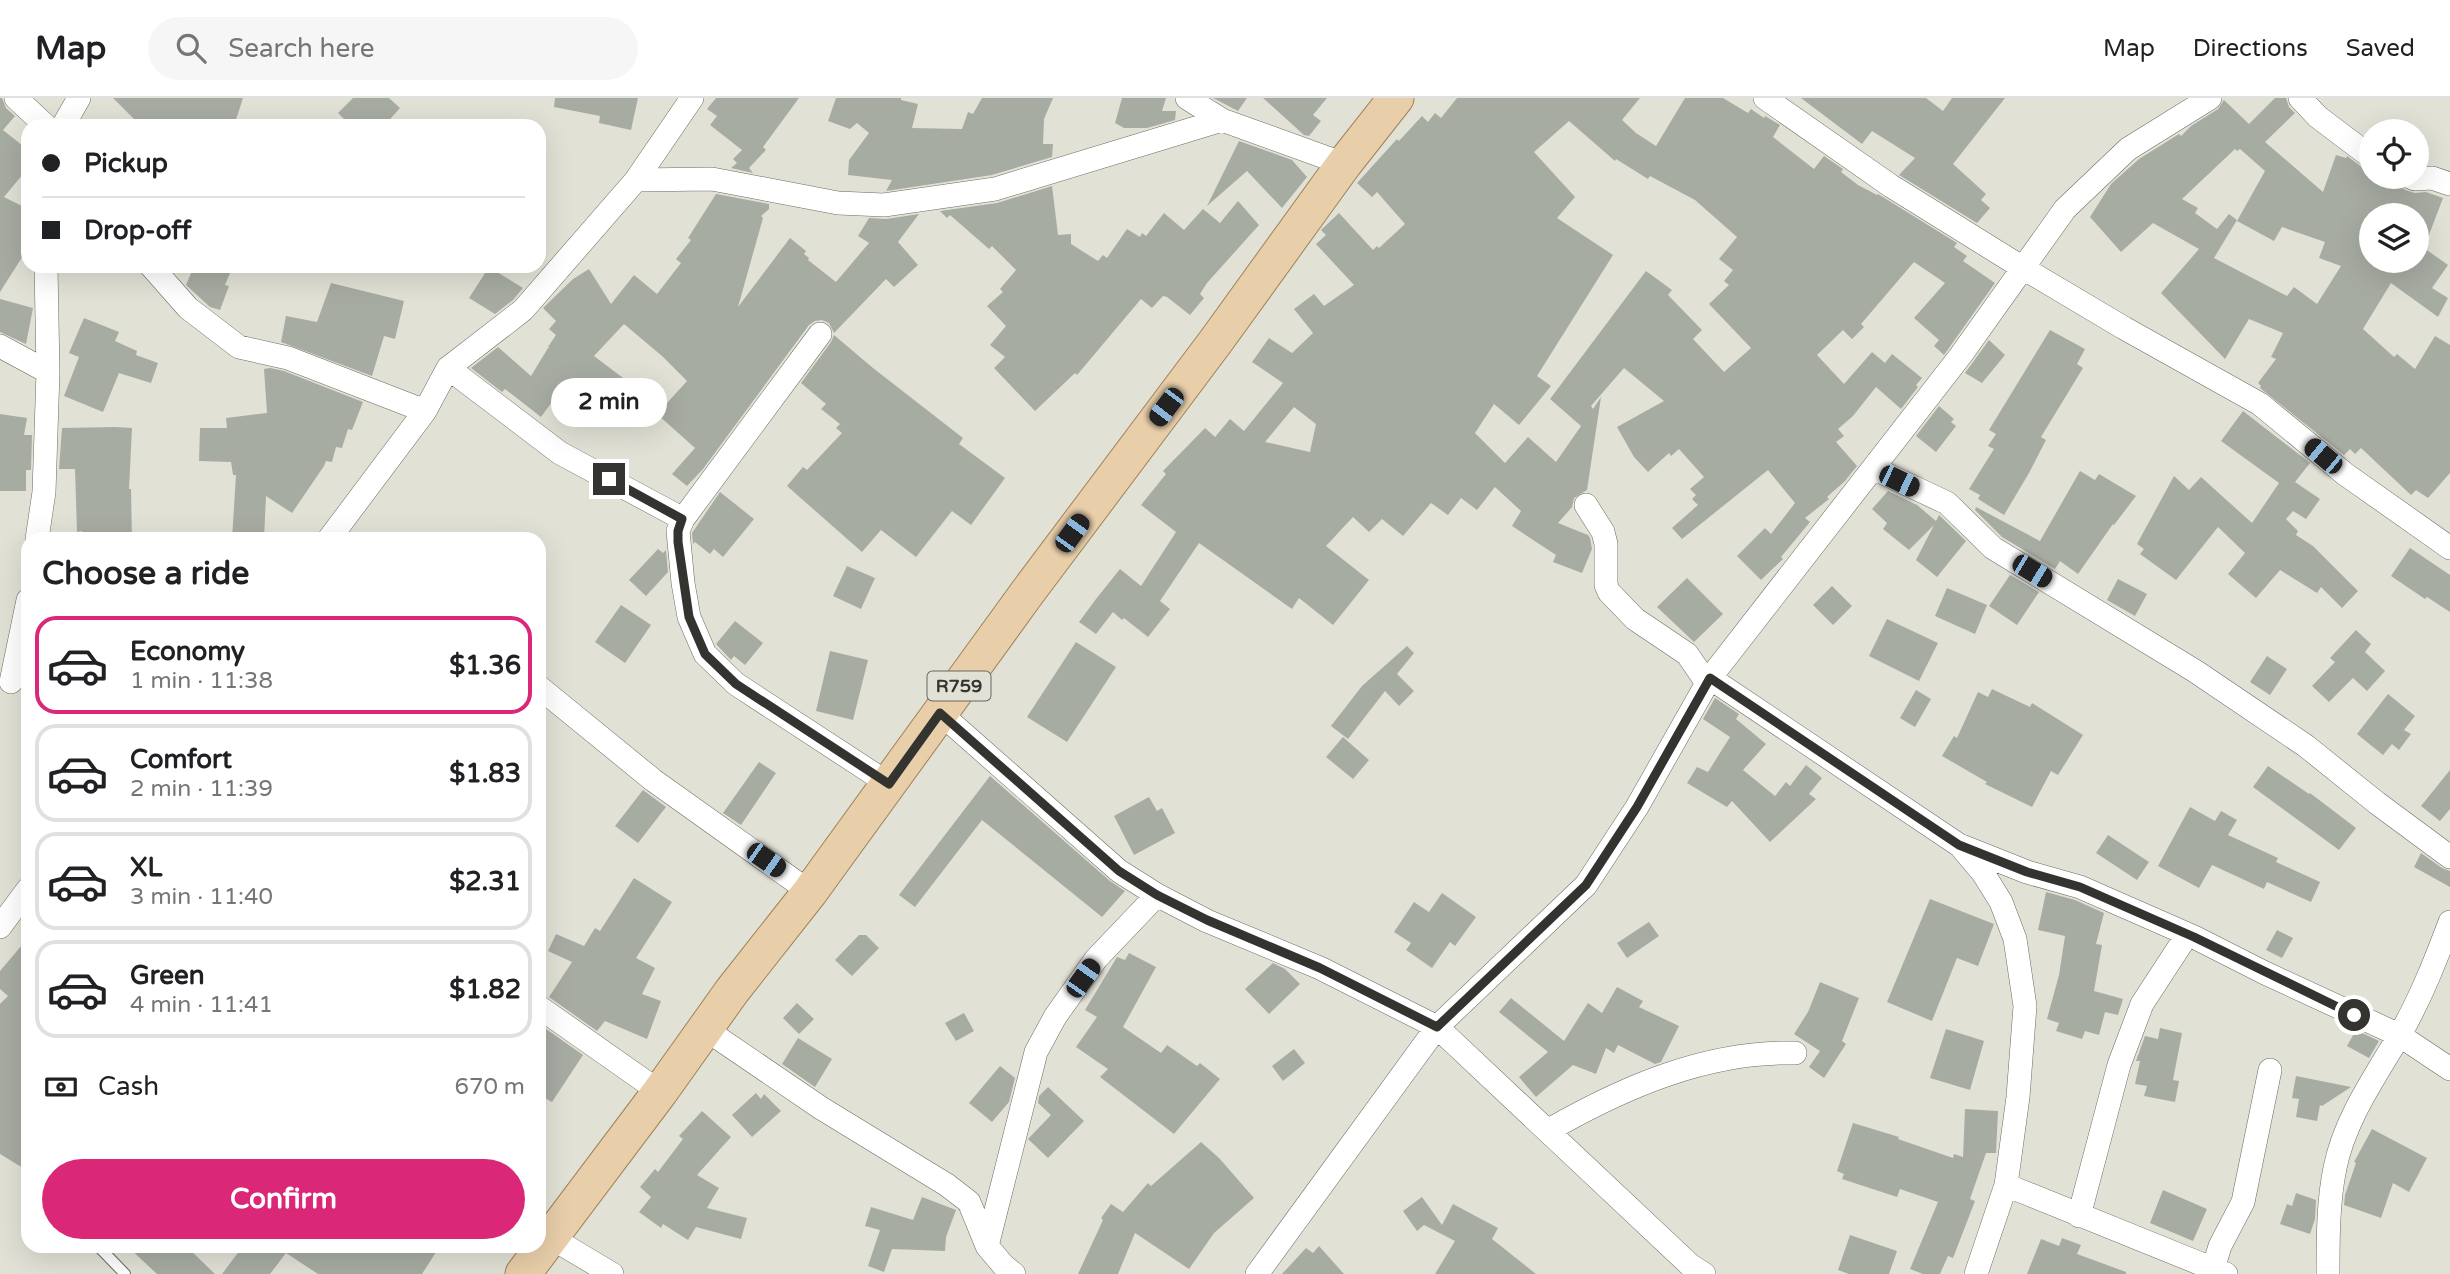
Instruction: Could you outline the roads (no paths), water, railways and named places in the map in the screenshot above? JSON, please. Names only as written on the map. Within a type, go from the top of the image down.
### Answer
[{"type":"main road","name":"R759","points":[[546,1242],[660,1092],[732,991],[810,892],[1344,164],[1396,98]]},
{"type":"main road","name":"R759","points":[[523,1274],[538,1253]]},
{"type":"street","points":[[16,98],[38,119]]},
{"type":"street","points":[[67,119],[79,98]]},
{"type":"street","points":[[334,532],[425,411],[448,368],[523,310],[636,180],[692,98]]},
{"type":"street","points":[[1187,98],[1222,120],[1344,164]]},
{"type":"street","points":[[1765,98],[1891,186],[2023,268],[2260,404],[2345,474],[2450,548]]},
{"type":"street","points":[[1257,1274],[1437,1027],[1586,885],[1637,807],[1709,681],[1875,469],[2066,209],[2128,149],[2210,98]]},
{"type":"street","points":[[2300,98],[2318,117],[2359,148]]},
{"type":"street","points":[[636,180],[712,179],[838,203],[884,205],[995,189],[1222,120]]},
{"type":"street","points":[[2429,178],[2450,184]]},
{"type":"street","points":[[38,532],[44,492],[48,372],[46,273]]},
{"type":"street","points":[[157,273],[188,308],[239,347],[288,358],[425,411]]},
{"type":"street","points":[[820,334],[682,519],[678,531],[682,583],[689,617],[705,654],[736,684],[889,784]]},
{"type":"street","points":[[0,346],[48,372]]},
{"type":"street","points":[[448,368],[560,453],[682,519]]},
{"type":"street","points":[[1875,469],[1947,503],[1993,548],[2195,671],[2306,746],[2450,857]]},
{"type":"street","points":[[1586,505],[1603,532],[1606,544],[1606,584],[1609,592],[1635,619],[1688,654],[1709,681],[1959,845],[2027,872],[2080,887],[2187,934],[2399,1035],[2450,1069]]},
{"type":"street","points":[[13,684],[21,639]]},
{"type":"street","points":[[546,693],[653,780],[810,892]]},
{"type":"street","points":[[940,713],[1119,871],[1157,895],[1207,920],[1320,968],[1437,1027],[1549,1130],[1693,1271]]},
{"type":"street","points":[[1959,845],[1983,873],[2001,902],[2015,939],[2025,1006],[2018,1097],[2006,1185],[1976,1274]]},
{"type":"street","points":[[987,1246],[1036,1052],[1055,1017],[1096,959],[1157,895]]},
{"type":"street","points":[[0,927],[21,898]]},
{"type":"street","points":[[2328,1274],[2335,1168],[2341,1146],[2367,1088],[2399,1035],[2431,972],[2450,922]]},
{"type":"street","points":[[2079,1216],[2119,1065],[2142,1004],[2187,934]]},
{"type":"street","points":[[546,1012],[660,1092]]},
{"type":"street","points":[[705,1029],[821,1108],[947,1185],[969,1202],[987,1246],[1014,1274]]},
{"type":"street","points":[[1549,1130],[1594,1104],[1635,1085],[1732,1056],[1763,1052],[1795,1053]]},
{"type":"street","points":[[2006,1185],[2219,1271],[2220,1246],[2243,1202],[2270,1070]]},
{"type":"street","points":[[550,1237],[612,1274]]},
{"type":"lane","points":[[106,1253],[125,1274]]}]
